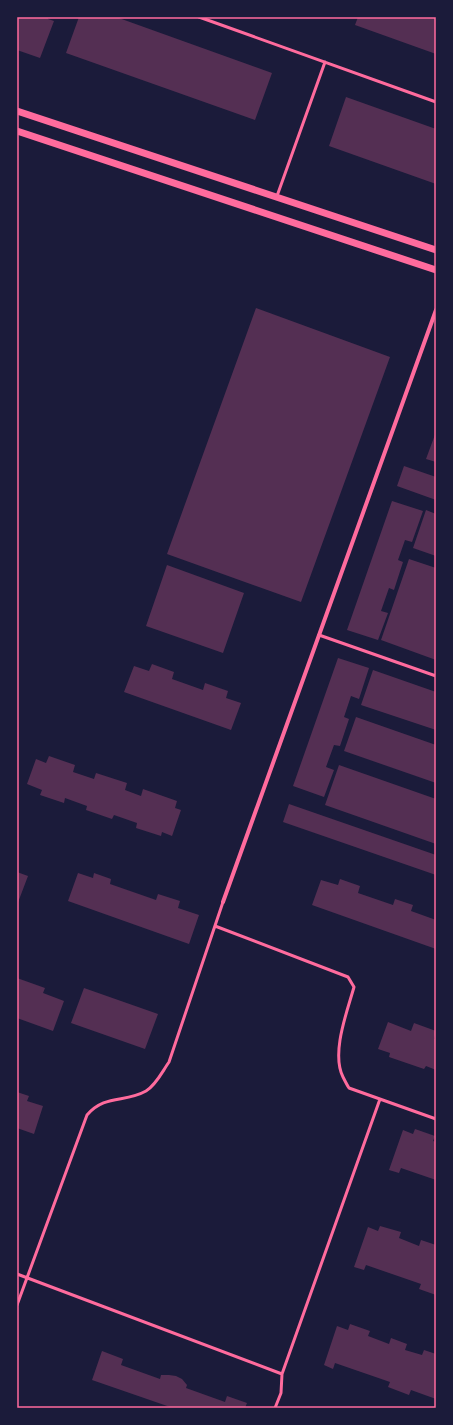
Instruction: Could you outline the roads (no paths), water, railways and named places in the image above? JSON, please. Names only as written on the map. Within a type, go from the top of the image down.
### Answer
[{"type":"street","points":[[17,111],[436,250]]},
{"type":"street","points":[[17,132],[436,270]]},
{"type":"street","points":[[223,902],[436,310]]},
{"type":"lane","points":[[199,17],[436,102]]},
{"type":"lane","points":[[277,197],[325,62]]},
{"type":"lane","points":[[319,636],[436,676]]},
{"type":"lane","points":[[17,1306],[87,1115],[94,1107],[104,1102],[127,1098],[146,1091],[156,1082],[168,1062],[223,902]]},
{"type":"lane","points":[[215,926],[348,977],[354,987],[339,1047],[339,1058],[342,1076],[349,1088],[436,1119]]},
{"type":"lane","points":[[276,1408],[281,1394],[282,1374],[380,1099]]},
{"type":"lane","points":[[17,1274],[282,1374]]}]
